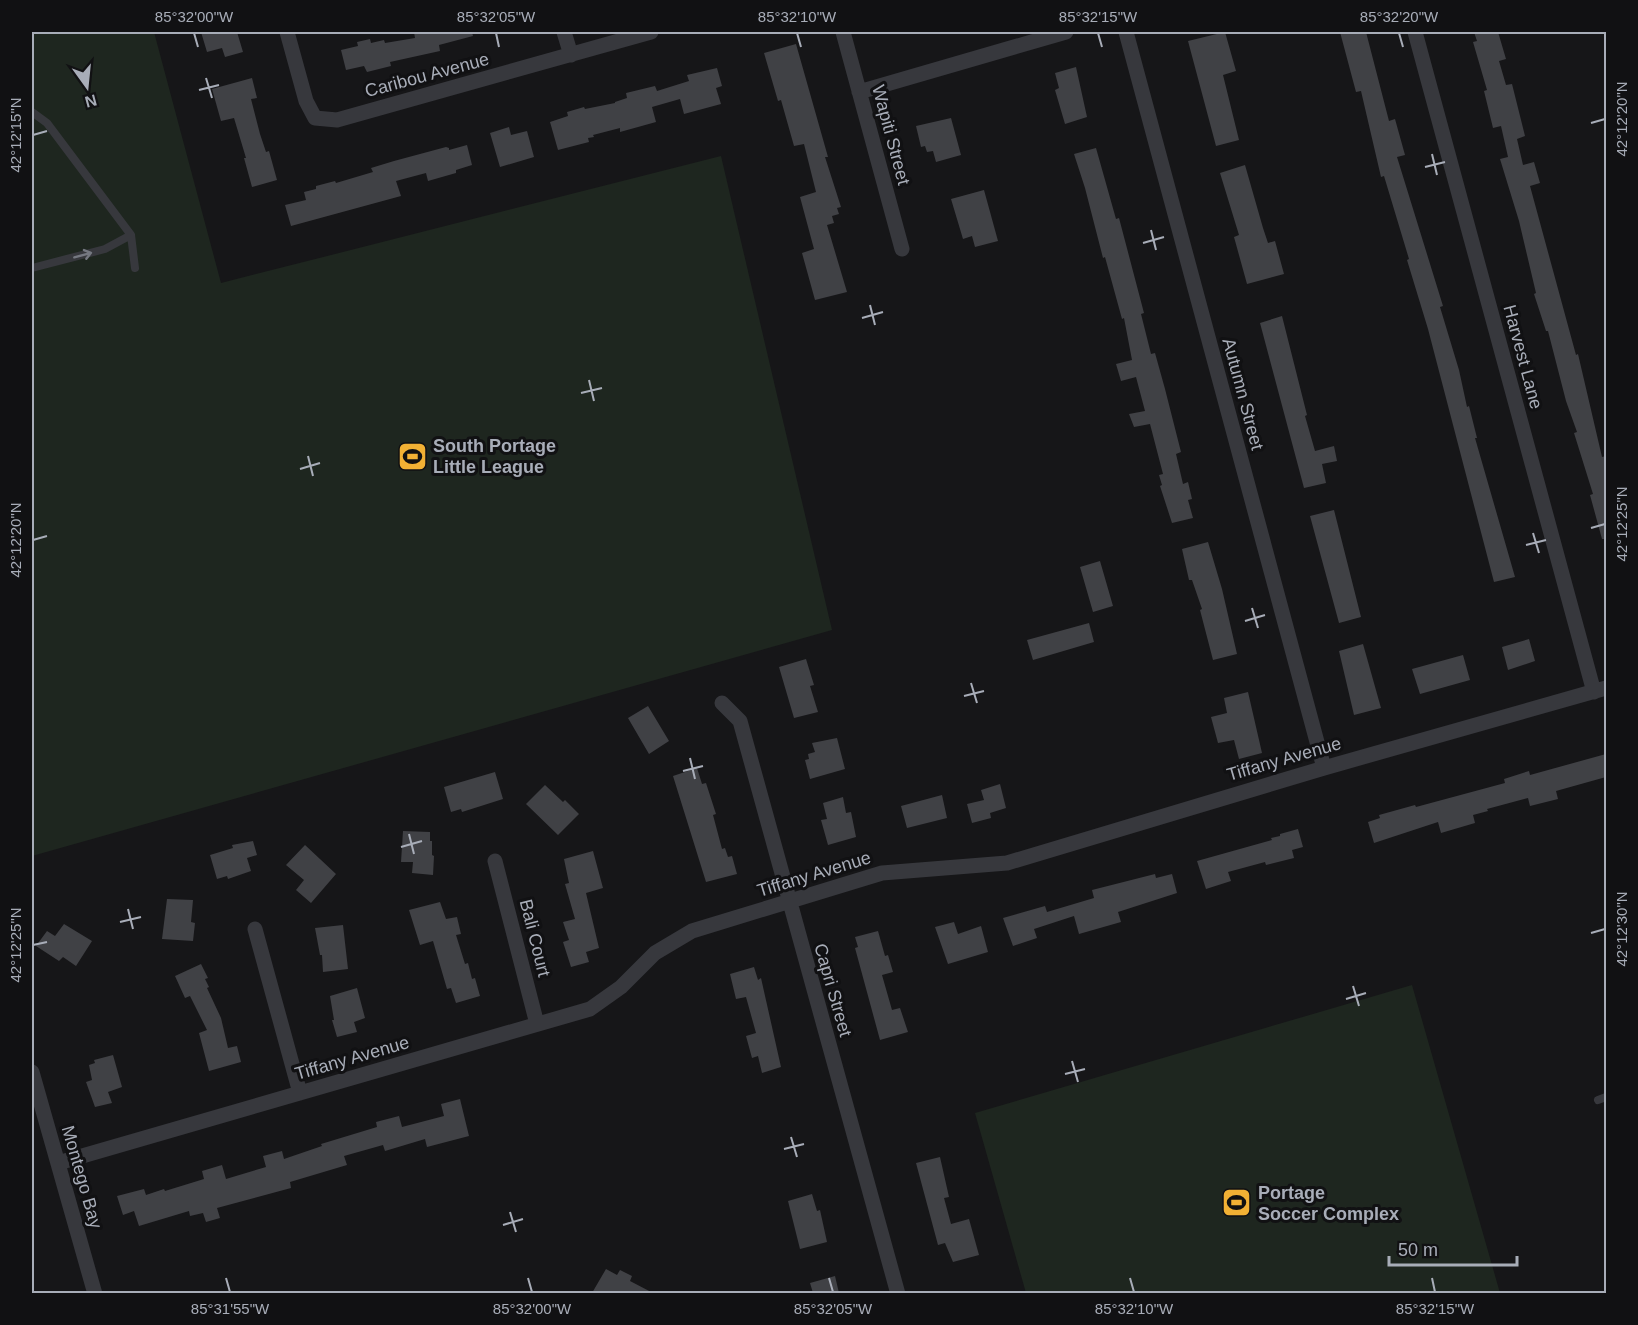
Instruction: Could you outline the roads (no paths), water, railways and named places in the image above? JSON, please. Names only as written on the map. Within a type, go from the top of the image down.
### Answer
[{"type":"street","name":"Caribou Avenue","points":[[287,32],[306,101],[315,118],[337,120],[651,32]]},
{"type":"street","points":[[564,32],[571,55]]},
{"type":"street","name":"Wapiti Street","points":[[843,32],[902,249]]},
{"type":"street","points":[[859,92],[1066,32]]},
{"type":"street","name":"Autumn Street","points":[[1125,32],[1324,768]]},
{"type":"street","name":"Harvest Lane","points":[[1415,32],[1600,690]]},
{"type":"street","name":"Tiffany Avenue","points":[[58,1164],[590,1009],[621,987],[655,953],[692,931],[882,873],[1007,863],[1324,768],[1600,690]]},
{"type":"street","name":"Capri Street","points":[[722,703],[740,721],[898,1293]]},
{"type":"street","name":"Bali Court","points":[[495,861],[537,1024]]},
{"type":"street","points":[[255,929],[300,1093]]},
{"type":"street","name":"Montego Bay","points":[[32,1072],[95,1293]]},
{"type":"lane","points":[[32,113],[47,123],[131,235],[135,268]]},
{"type":"lane","points":[[32,268],[105,249],[131,235]]},
{"type":"place","name":"South Portage Little League","points":[[412,456]]},
{"type":"place","name":"Portage Soccer Complex","points":[[1237,1203]]}]
